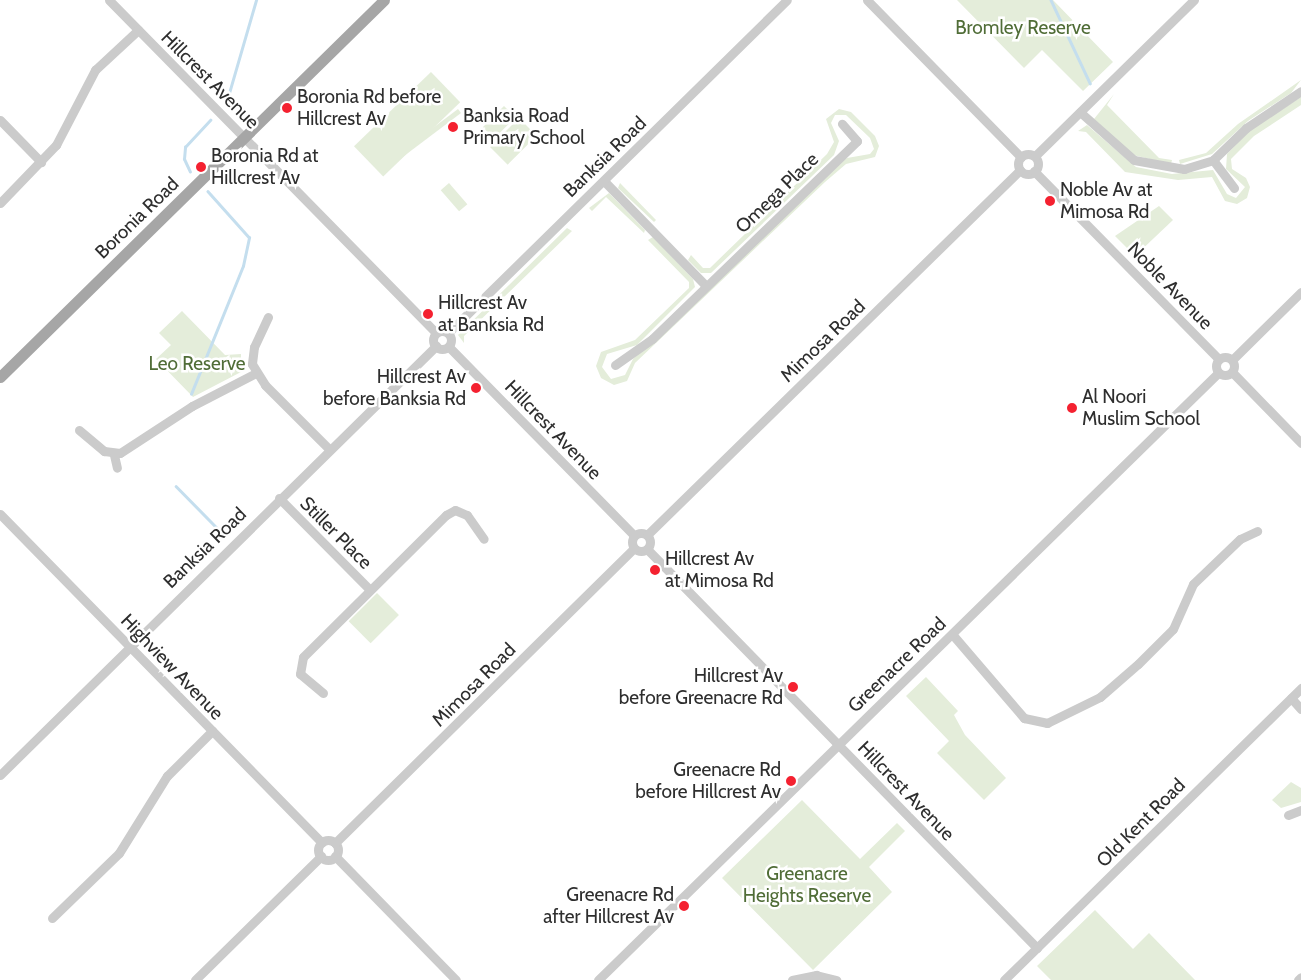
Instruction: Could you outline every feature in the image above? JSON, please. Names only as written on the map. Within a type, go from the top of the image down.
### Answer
[{"type":"main road","name":"Boronia Road","points":[[0,377],[384,0]]},
{"type":"street","name":"Hillcrest Avenue","points":[[109,0],[436,333]]},
{"type":"street","name":"Banksia Road","points":[[448,333],[786,2],[795,0]]},
{"type":"street","points":[[867,0],[1021,157],[1020,170],[1034,171],[1034,156]]},
{"type":"street","points":[[1021,157],[1034,156],[1194,0]]},
{"type":"street","points":[[0,203],[41,162],[67,132],[96,70],[138,30]]},
{"type":"street","points":[[1080,112],[1118,149],[1140,163],[1180,170],[1213,160],[1246,128],[1301,91]]},
{"type":"street","points":[[0,120],[41,162]]},
{"type":"street","name":"Omega Place","points":[[615,365],[645,345],[857,141],[842,124]]},
{"type":"street","points":[[1213,160],[1234,188]]},
{"type":"street","name":"Mimosa Road","points":[[647,535],[1020,170]]},
{"type":"street","name":"Noble Avenue","points":[[1034,171],[1219,359]]},
{"type":"street","points":[[604,181],[706,285]]},
{"type":"street","points":[[1301,292],[1232,360],[1232,372],[1301,443]]},
{"type":"street","points":[[268,317],[252,356],[256,373],[328,448]]},
{"type":"street","points":[[436,333],[448,333],[449,347],[436,346],[436,333]]},
{"type":"street","name":"Banksia Road","points":[[0,775],[328,448],[436,346]]},
{"type":"street","name":"Hillcrest Avenue","points":[[449,347],[634,535]]},
{"type":"street","points":[[1232,360],[1219,359],[1218,372],[1232,372]]},
{"type":"street","name":"Greenacre Road","points":[[598,980],[1218,372]]},
{"type":"street","points":[[114,455],[256,373]]},
{"type":"street","points":[[79,430],[114,455],[117,468]]},
{"type":"street","name":"Stiller Place","points":[[279,498],[370,590]]},
{"type":"street","name":"Stiller Place","points":[[323,692],[304,679],[295,664],[454,508],[472,519],[484,539]]},
{"type":"street","name":"Highview Avenue","points":[[0,514],[322,843]]},
{"type":"street","points":[[952,634],[1024,718],[1046,723],[1100,697],[1138,664],[1173,629],[1193,584],[1240,539],[1257,531]]},
{"type":"street","points":[[634,535],[647,535],[647,549],[634,548],[634,535]]},
{"type":"street","name":"Mimosa Road","points":[[335,843],[634,548]]},
{"type":"street","name":"Hillcrest Avenue","points":[[647,549],[1037,948]]},
{"type":"street","name":"Old Kent Road","points":[[1004,980],[1301,688]]},
{"type":"street","points":[[1291,698],[1301,709]]},
{"type":"street","points":[[52,918],[118,854],[167,776],[212,731]]},
{"type":"street","points":[[1288,815],[1301,810]]},
{"type":"street","points":[[194,980],[321,856],[322,843],[335,843],[335,856],[456,980]]},
{"type":"street","points":[[321,856],[335,856]]},
{"type":"street","points":[[792,980],[816,976],[836,980]]},
{"type":"street","points":[[1298,980],[1301,977]]},
{"type":"green space","name":"Bromley Reserve","points":[[957,0],[1053,0],[1113,62],[1083,91],[1042,50],[1024,68]]},
{"type":"green space","points":[[431,72],[460,102],[383,177],[354,146]]},
{"type":"green space","points":[[1301,80],[1291,93],[1248,121],[1212,154],[1180,164],[1179,160],[1206,153],[1238,124]]},
{"type":"green space","points":[[1114,94],[1107,105],[1159,158],[1172,160],[1171,164],[1133,155],[1094,119]]},
{"type":"green space","points":[[1301,97],[1301,105],[1254,136],[1231,159],[1232,169],[1246,178],[1250,187],[1247,198],[1237,204],[1225,201],[1212,177],[1178,180],[1125,172],[1086,132],[1078,131],[1087,125],[1136,167],[1172,174],[1213,170],[1227,194],[1236,198],[1245,187],[1226,169],[1227,154],[1249,131]]},
{"type":"green space","points":[[504,106],[515,117],[494,139],[483,127]]},
{"type":"green space","points":[[458,109],[461,113],[381,173],[378,169]]},
{"type":"green space","points":[[839,109],[851,112],[875,136],[879,146],[875,157],[846,164],[825,182],[635,363],[627,381],[614,385],[601,378],[596,366],[601,352],[635,340],[689,288],[689,282],[648,240],[653,237],[693,279],[695,287],[637,345],[607,354],[602,367],[611,379],[625,375],[633,359],[835,166],[847,158],[870,154],[874,149],[870,138],[846,115],[835,115],[831,123],[839,141],[834,155],[711,273],[701,273],[688,260],[691,255],[703,268],[710,268],[827,154],[834,142],[826,119]]},
{"type":"green space","points":[[519,118],[537,136],[508,165],[490,147]]},
{"type":"green space","points":[[449,183],[467,204],[459,211],[441,190]]},
{"type":"green space","points":[[620,183],[656,220],[654,222],[618,188]]},
{"type":"green space","points":[[609,193],[645,230],[644,233],[606,197],[592,211],[589,208]]},
{"type":"green space","points":[[1159,206],[1173,220],[1135,256],[1115,236]]},
{"type":"green space","points":[[567,228],[572,231],[464,336],[464,343],[458,335]]},
{"type":"green space","name":"Leo Reserve","points":[[182,311],[225,355],[241,354],[241,372],[193,397],[156,359],[171,345],[159,333]]},
{"type":"green space","points":[[377,593],[399,615],[371,643],[349,621]]},
{"type":"green space","points":[[926,677],[958,711],[954,715],[965,735],[1006,778],[984,800],[937,753],[949,741],[906,696]]},
{"type":"green space","points":[[1291,782],[1301,788],[1301,802],[1281,808],[1272,800]]},
{"type":"green space","name":"Greenacre Heights Reserve","points":[[802,800],[860,859],[897,823],[905,831],[869,867],[892,892],[813,970],[722,878]]},
{"type":"green space","points":[[1095,910],[1133,949],[1149,933],[1195,980],[1051,980],[1037,966]]},
{"type":"waterway","points":[[227,100],[256,0]]},
{"type":"waterway","points":[[1051,0],[1090,83]]},
{"type":"waterway","points":[[190,172],[184,159],[185,147],[210,120]]},
{"type":"waterway","points":[[191,394],[243,266],[249,238],[208,192]]},
{"type":"waterway","points":[[176,486],[225,536]]},
{"type":"place","name":"Boronia Rd before Hillcrest Av","points":[[287,108]]},
{"type":"place","name":"Banksia Road Primary School","points":[[453,127]]},
{"type":"place","name":"Boronia Rd at Hillcrest Av","points":[[201,167]]},
{"type":"place","name":"Noble Av at Mimosa Rd","points":[[1050,201]]},
{"type":"place","name":"Hillcrest Av at Banksia Rd","points":[[428,314]]},
{"type":"place","name":"Hillcrest Av before Banksia Rd","points":[[476,388]]},
{"type":"place","name":"Al Noori Muslim School","points":[[1072,408]]},
{"type":"place","name":"Hillcrest Av at Mimosa Rd","points":[[655,570]]},
{"type":"place","name":"Hillcrest Av before Greenacre Rd","points":[[793,687]]},
{"type":"place","name":"Greenacre Rd before Hillcrest Av","points":[[791,781]]},
{"type":"place","name":"Greenacre Rd after Hillcrest Av","points":[[684,906]]}]
